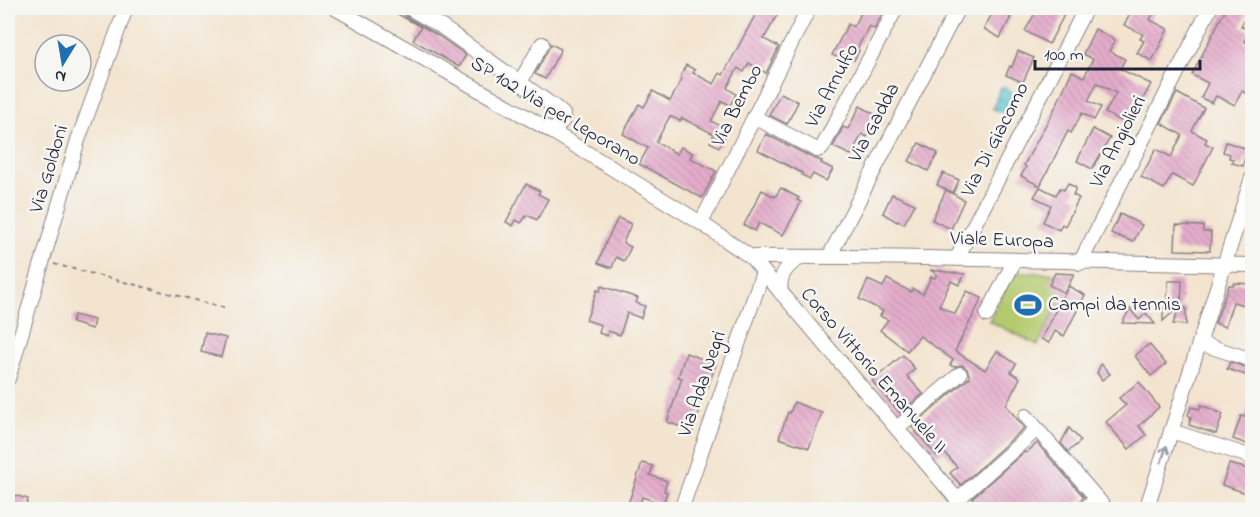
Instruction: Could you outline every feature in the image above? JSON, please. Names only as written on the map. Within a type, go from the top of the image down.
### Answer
[{"type":"street","name":"Via Goldoni","points":[[8,379],[78,140],[126,8]]},
{"type":"street","name":"SP 102 Via per Leporano","points":[[335,8],[554,132],[701,223],[751,257]]},
{"type":"street","points":[[410,8],[442,27],[563,114],[554,132]]},
{"type":"street","name":"Via Bembo","points":[[701,223],[809,8]]},
{"type":"street","name":"Via Arnulfo","points":[[754,117],[817,150],[822,148],[896,8]]},
{"type":"street","name":"Via Gadda","points":[[829,256],[958,8]]},
{"type":"street","name":"Via Di Giacomo","points":[[957,258],[1086,8]]},
{"type":"street","name":"Via Angiolieri","points":[[1080,263],[1210,8]]},
{"type":"street","points":[[520,82],[542,44]]},
{"type":"street","points":[[1146,510],[1252,178]]},
{"type":"street","name":"Viale Europa","points":[[751,257],[957,258],[1080,263],[1252,265]]},
{"type":"street","name":"Corso Vittorio Emanuele II","points":[[751,257],[961,505]]},
{"type":"street","points":[[781,293],[780,284],[784,271],[802,257]]},
{"type":"street","points":[[987,315],[1015,260]]},
{"type":"street","name":"Via Ada Negri","points":[[681,510],[763,272]]},
{"type":"street","points":[[1199,344],[1252,360]]},
{"type":"street","points":[[897,428],[960,374]]},
{"type":"street","points":[[1026,416],[1107,510]]},
{"type":"street","points":[[961,505],[1037,429]]},
{"type":"street","points":[[1171,431],[1252,457]]},
{"type":"street","points":[[1083,510],[1097,498]]},
{"type":"path","points":[[43,261],[226,308]]},
{"type":"green space","name":"Campi da tennis","points":[[1014,272],[1074,274],[1038,345],[989,321]]},
{"type":"water","points":[[1005,87],[1012,93],[1004,113],[993,109],[1000,88]]},
{"type":"building","points":[[387,8],[400,8],[405,16],[466,55],[459,67],[413,40],[421,27]]},
{"type":"building","points":[[759,8],[781,8],[764,39],[779,47],[766,73],[749,63],[744,72],[738,68],[727,88],[736,94],[730,105],[722,101],[711,121],[728,130],[719,147],[710,142],[714,134],[682,118],[680,121],[670,116],[656,142],[677,154],[681,147],[693,153],[690,158],[716,171],[702,198],[639,164],[648,148],[623,134],[639,104],[644,107],[653,91],[670,101],[682,79],[680,78],[686,65],[695,70],[693,73],[714,84],[720,73],[723,75]]},
{"type":"building","points":[[864,8],[874,8],[883,12],[874,29],[869,26],[854,60],[848,57],[846,61],[832,55],[848,24],[853,27]]},
{"type":"building","points":[[995,8],[1011,17],[1000,38],[984,29]]},
{"type":"building","points":[[1038,8],[1049,8],[1064,15],[1049,44],[1025,31]]},
{"type":"building","points":[[1133,8],[1156,8],[1150,20],[1168,29],[1152,61],[1137,53],[1144,41],[1140,39],[1143,34],[1124,25]]},
{"type":"building","points":[[1226,8],[1250,8],[1241,26],[1249,31],[1244,41],[1252,46],[1252,96],[1242,91],[1235,105],[1216,96],[1212,103],[1201,98],[1208,83],[1192,75]]},
{"type":"building","points":[[1095,29],[1115,40],[1109,51],[1125,59],[1120,69],[1151,84],[1129,125],[1105,113],[1116,93],[1097,83],[1088,101],[1101,107],[1094,120],[1082,113],[1071,133],[1068,131],[1040,186],[1021,176],[1026,167],[1024,165],[1072,71],[1084,77],[1093,59],[1083,54]]},
{"type":"building","points":[[551,44],[561,49],[545,79],[535,74]]},
{"type":"building","points":[[1018,51],[1034,58],[1023,82],[1006,75]]},
{"type":"building","points":[[781,93],[798,102],[787,124],[769,115]]},
{"type":"building","points":[[1177,93],[1204,108],[1192,131],[1207,139],[1205,143],[1213,147],[1193,186],[1172,175],[1164,189],[1141,177],[1156,149],[1171,157],[1182,135],[1161,123]]},
{"type":"building","points":[[860,106],[878,116],[867,137],[862,134],[851,155],[833,147],[843,127],[848,129]]},
{"type":"building","points":[[1093,129],[1110,138],[1092,169],[1077,161]]},
{"type":"building","points":[[766,134],[822,161],[821,163],[833,169],[826,181],[813,174],[810,179],[758,150]]},
{"type":"building","points":[[1226,142],[1251,150],[1248,158],[1245,157],[1243,166],[1232,163],[1233,159],[1229,158],[1230,154],[1223,152]]},
{"type":"building","points":[[919,143],[938,153],[928,171],[909,161]]},
{"type":"building","points":[[943,173],[959,180],[953,193],[937,185]]},
{"type":"building","points":[[1068,183],[1076,188],[1073,195],[1079,198],[1065,226],[1062,224],[1059,230],[1043,222],[1051,205],[1034,197],[1040,187],[1056,195],[1060,188],[1064,190]]},
{"type":"building","points":[[526,184],[540,191],[538,194],[548,199],[537,220],[527,215],[521,223],[516,220],[513,226],[506,222]]},
{"type":"building","points":[[781,188],[799,198],[797,200],[801,202],[783,235],[759,223],[755,231],[744,225],[762,190],[775,197]]},
{"type":"building","points":[[946,190],[964,200],[951,229],[932,220]]},
{"type":"building","points":[[892,194],[915,204],[904,224],[883,213]]},
{"type":"building","points":[[1120,214],[1142,225],[1133,242],[1111,233]]},
{"type":"building","points":[[618,218],[631,224],[623,243],[631,247],[624,261],[616,257],[612,268],[598,263]]},
{"type":"building","points":[[1176,225],[1203,226],[1203,232],[1211,232],[1210,251],[1175,250]]},
{"type":"building","points":[[930,270],[965,274],[959,285],[951,281],[939,306],[955,314],[967,291],[982,298],[955,351],[985,370],[997,351],[1016,364],[1011,372],[1020,378],[1006,405],[1024,428],[961,485],[950,473],[957,467],[943,451],[937,456],[912,427],[970,377],[967,369],[962,365],[954,367],[950,365],[953,360],[920,336],[907,351],[880,330],[888,320],[880,316],[883,311],[859,299],[868,280],[883,287],[887,279],[911,292],[913,289],[923,294],[931,277],[935,278],[937,274]]},
{"type":"building","points":[[1055,273],[1074,274],[1065,293],[1049,285]]},
{"type":"building","points":[[1168,281],[1182,281],[1181,305],[1163,321],[1163,308],[1167,308]]},
{"type":"building","points":[[1234,283],[1252,284],[1252,302],[1245,301],[1245,305],[1233,302],[1225,327],[1215,323],[1229,285],[1234,285]]},
{"type":"building","points":[[601,286],[638,298],[636,303],[645,306],[641,318],[627,313],[620,335],[608,331],[607,336],[599,333],[601,325],[586,320],[597,290],[600,291]]},
{"type":"building","points":[[1068,286],[1085,295],[1064,336],[1055,331],[1049,343],[1041,339]]},
{"type":"building","points":[[1179,308],[1186,308],[1186,325],[1173,324]]},
{"type":"building","points":[[1130,309],[1139,320],[1146,313],[1155,324],[1122,323]]},
{"type":"building","points":[[74,315],[94,320],[92,329],[72,323]]},
{"type":"building","points":[[205,333],[226,338],[221,357],[201,352]]},
{"type":"building","points":[[1149,344],[1166,364],[1151,376],[1135,356]]},
{"type":"building","points":[[686,353],[716,364],[708,387],[700,384],[692,407],[700,410],[693,431],[667,422],[682,378],[678,377]]},
{"type":"building","points":[[903,355],[915,369],[907,376],[923,394],[900,413],[872,381]]},
{"type":"building","points":[[1230,362],[1252,369],[1252,377],[1227,369]]},
{"type":"building","points":[[1101,364],[1110,374],[1102,380],[1097,373]]},
{"type":"building","points":[[1139,382],[1159,407],[1139,426],[1146,435],[1129,449],[1106,422],[1126,405],[1119,398]]},
{"type":"building","points":[[1251,401],[1252,446],[1233,439],[1241,416],[1245,417]]},
{"type":"building","points":[[794,402],[822,413],[809,448],[779,438]]},
{"type":"building","points":[[1201,405],[1223,414],[1216,434],[1189,425],[1191,417],[1188,415],[1191,407],[1200,409]]},
{"type":"building","points":[[1069,428],[1081,441],[1068,452],[1061,443]]},
{"type":"building","points":[[1037,443],[1084,497],[1070,510],[982,510],[972,498]]},
{"type":"building","points":[[642,463],[653,466],[650,475],[667,481],[664,491],[667,492],[663,504],[642,497],[638,510],[634,510],[627,507]]},
{"type":"building","points":[[1229,464],[1249,469],[1248,472],[1252,473],[1252,495],[1222,485]]},
{"type":"building","points":[[14,495],[28,499],[25,510],[10,508]]},
{"type":"place","name":"Campi da tennis","points":[[1028,305]]}]
